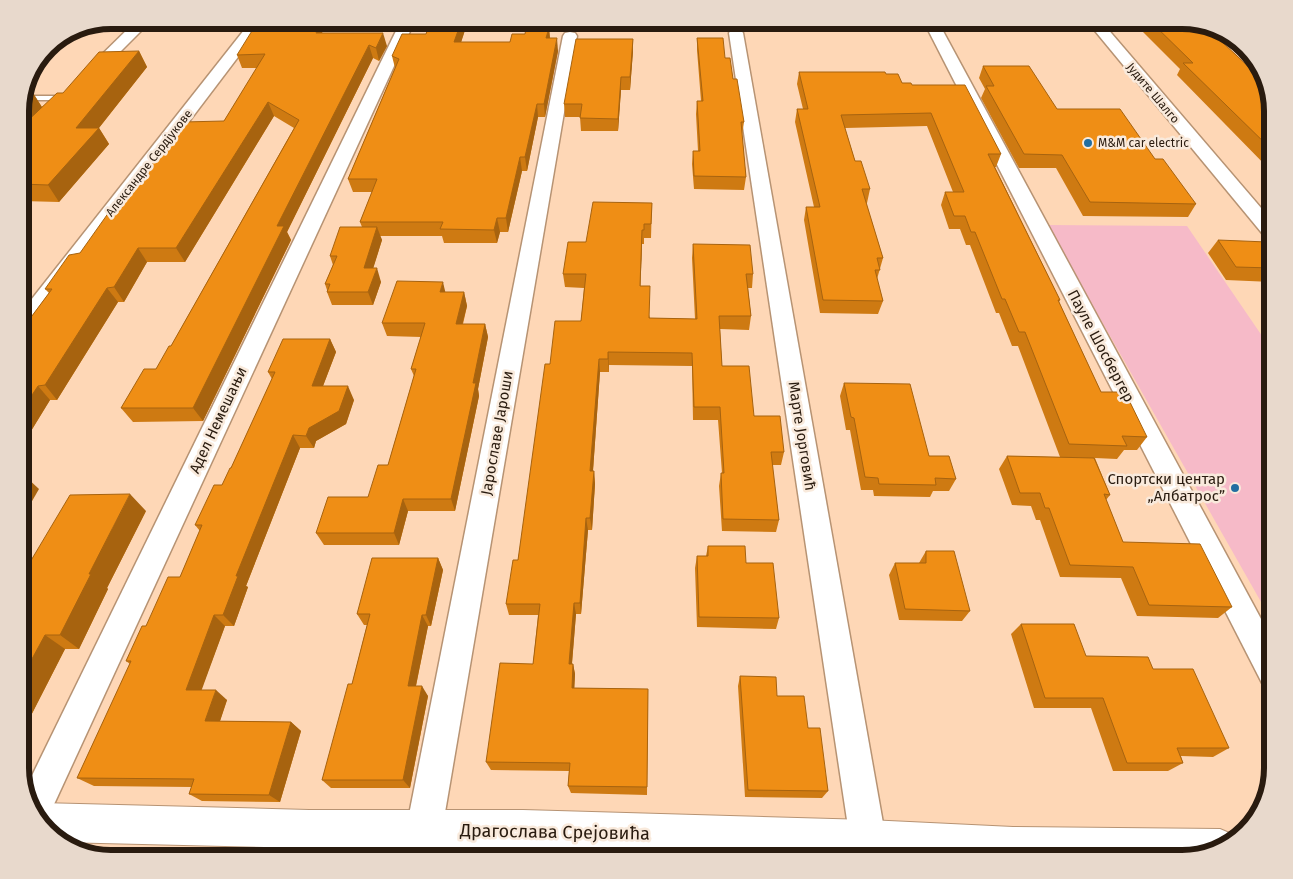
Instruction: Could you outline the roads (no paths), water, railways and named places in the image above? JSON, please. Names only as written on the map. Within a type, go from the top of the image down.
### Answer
[{"type":"street","points":[[53,111],[136,29]]},
{"type":"street","name":"Александре Сердјукове","points":[[29,317],[252,29]]},
{"type":"street","name":"Адел Немешањи","points":[[37,803],[403,29]]},
{"type":"street","name":"Пауле Шосбергер","points":[[935,29],[1264,655]]},
{"type":"street","name":"Јудите Шалго","points":[[1101,29],[1264,223]]},
{"type":"street","name":"Марте Јорговић","points":[[736,33],[868,840]]},
{"type":"street","name":"Јарославе Јароши","points":[[424,830],[570,36]]},
{"type":"street","name":"Драгослава Срејовића","points":[[50,823],[305,844],[424,830],[493,844],[868,840],[981,850]]},
{"type":"street","name":"Драгослава Срејовића","points":[[1169,850],[1195,849]]},
{"type":"lane","points":[[30,98],[66,98]]},
{"type":"place","name":"M&M car electric","points":[[1088,143]]},
{"type":"place","name":"Спортски центар „Албатрос”","points":[[1235,488]]}]
